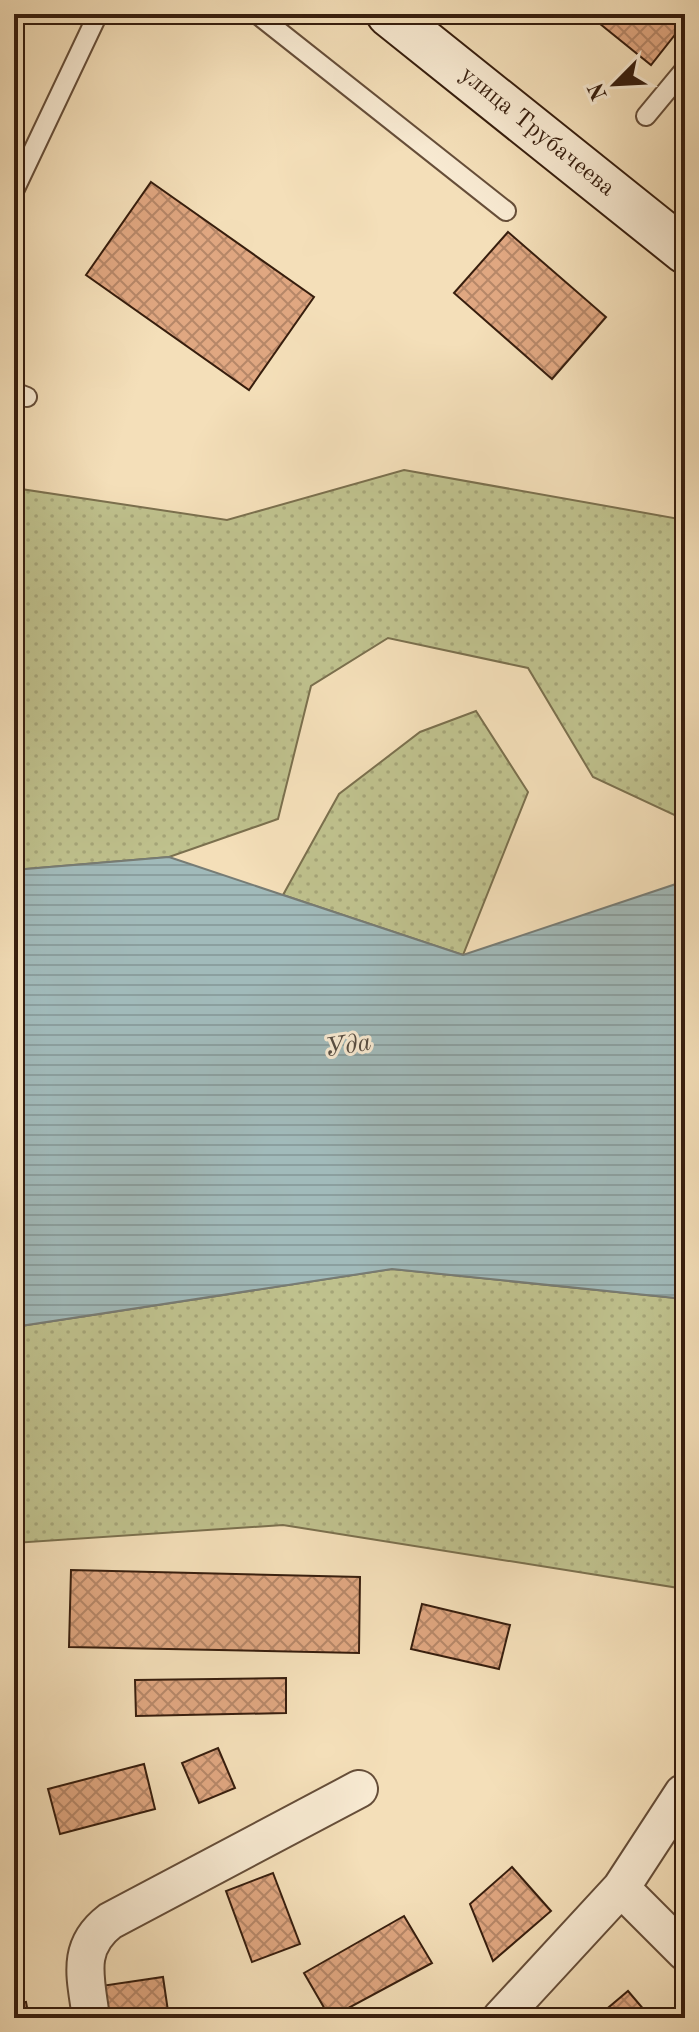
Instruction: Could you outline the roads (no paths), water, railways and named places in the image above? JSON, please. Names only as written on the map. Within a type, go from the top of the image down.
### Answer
[{"type":"main road","name":"улица Трубачеева","points":[[389,14],[685,251]]},
{"type":"street","points":[[91,2018],[84,1965],[92,1935],[110,1921],[359,1789]]},
{"type":"street","points":[[501,2018],[621,1888],[683,1793]]},
{"type":"street","points":[[621,1888],[685,1952]]},
{"type":"lane","points":[[14,191],[98,14]]},
{"type":"lane","points":[[257,14],[506,211]]},
{"type":"lane","points":[[646,116],[685,69]]},
{"type":"water","name":"Уда","points":[[169,857],[463,955],[685,881],[685,1299],[392,1269],[14,1327],[14,870]]}]
